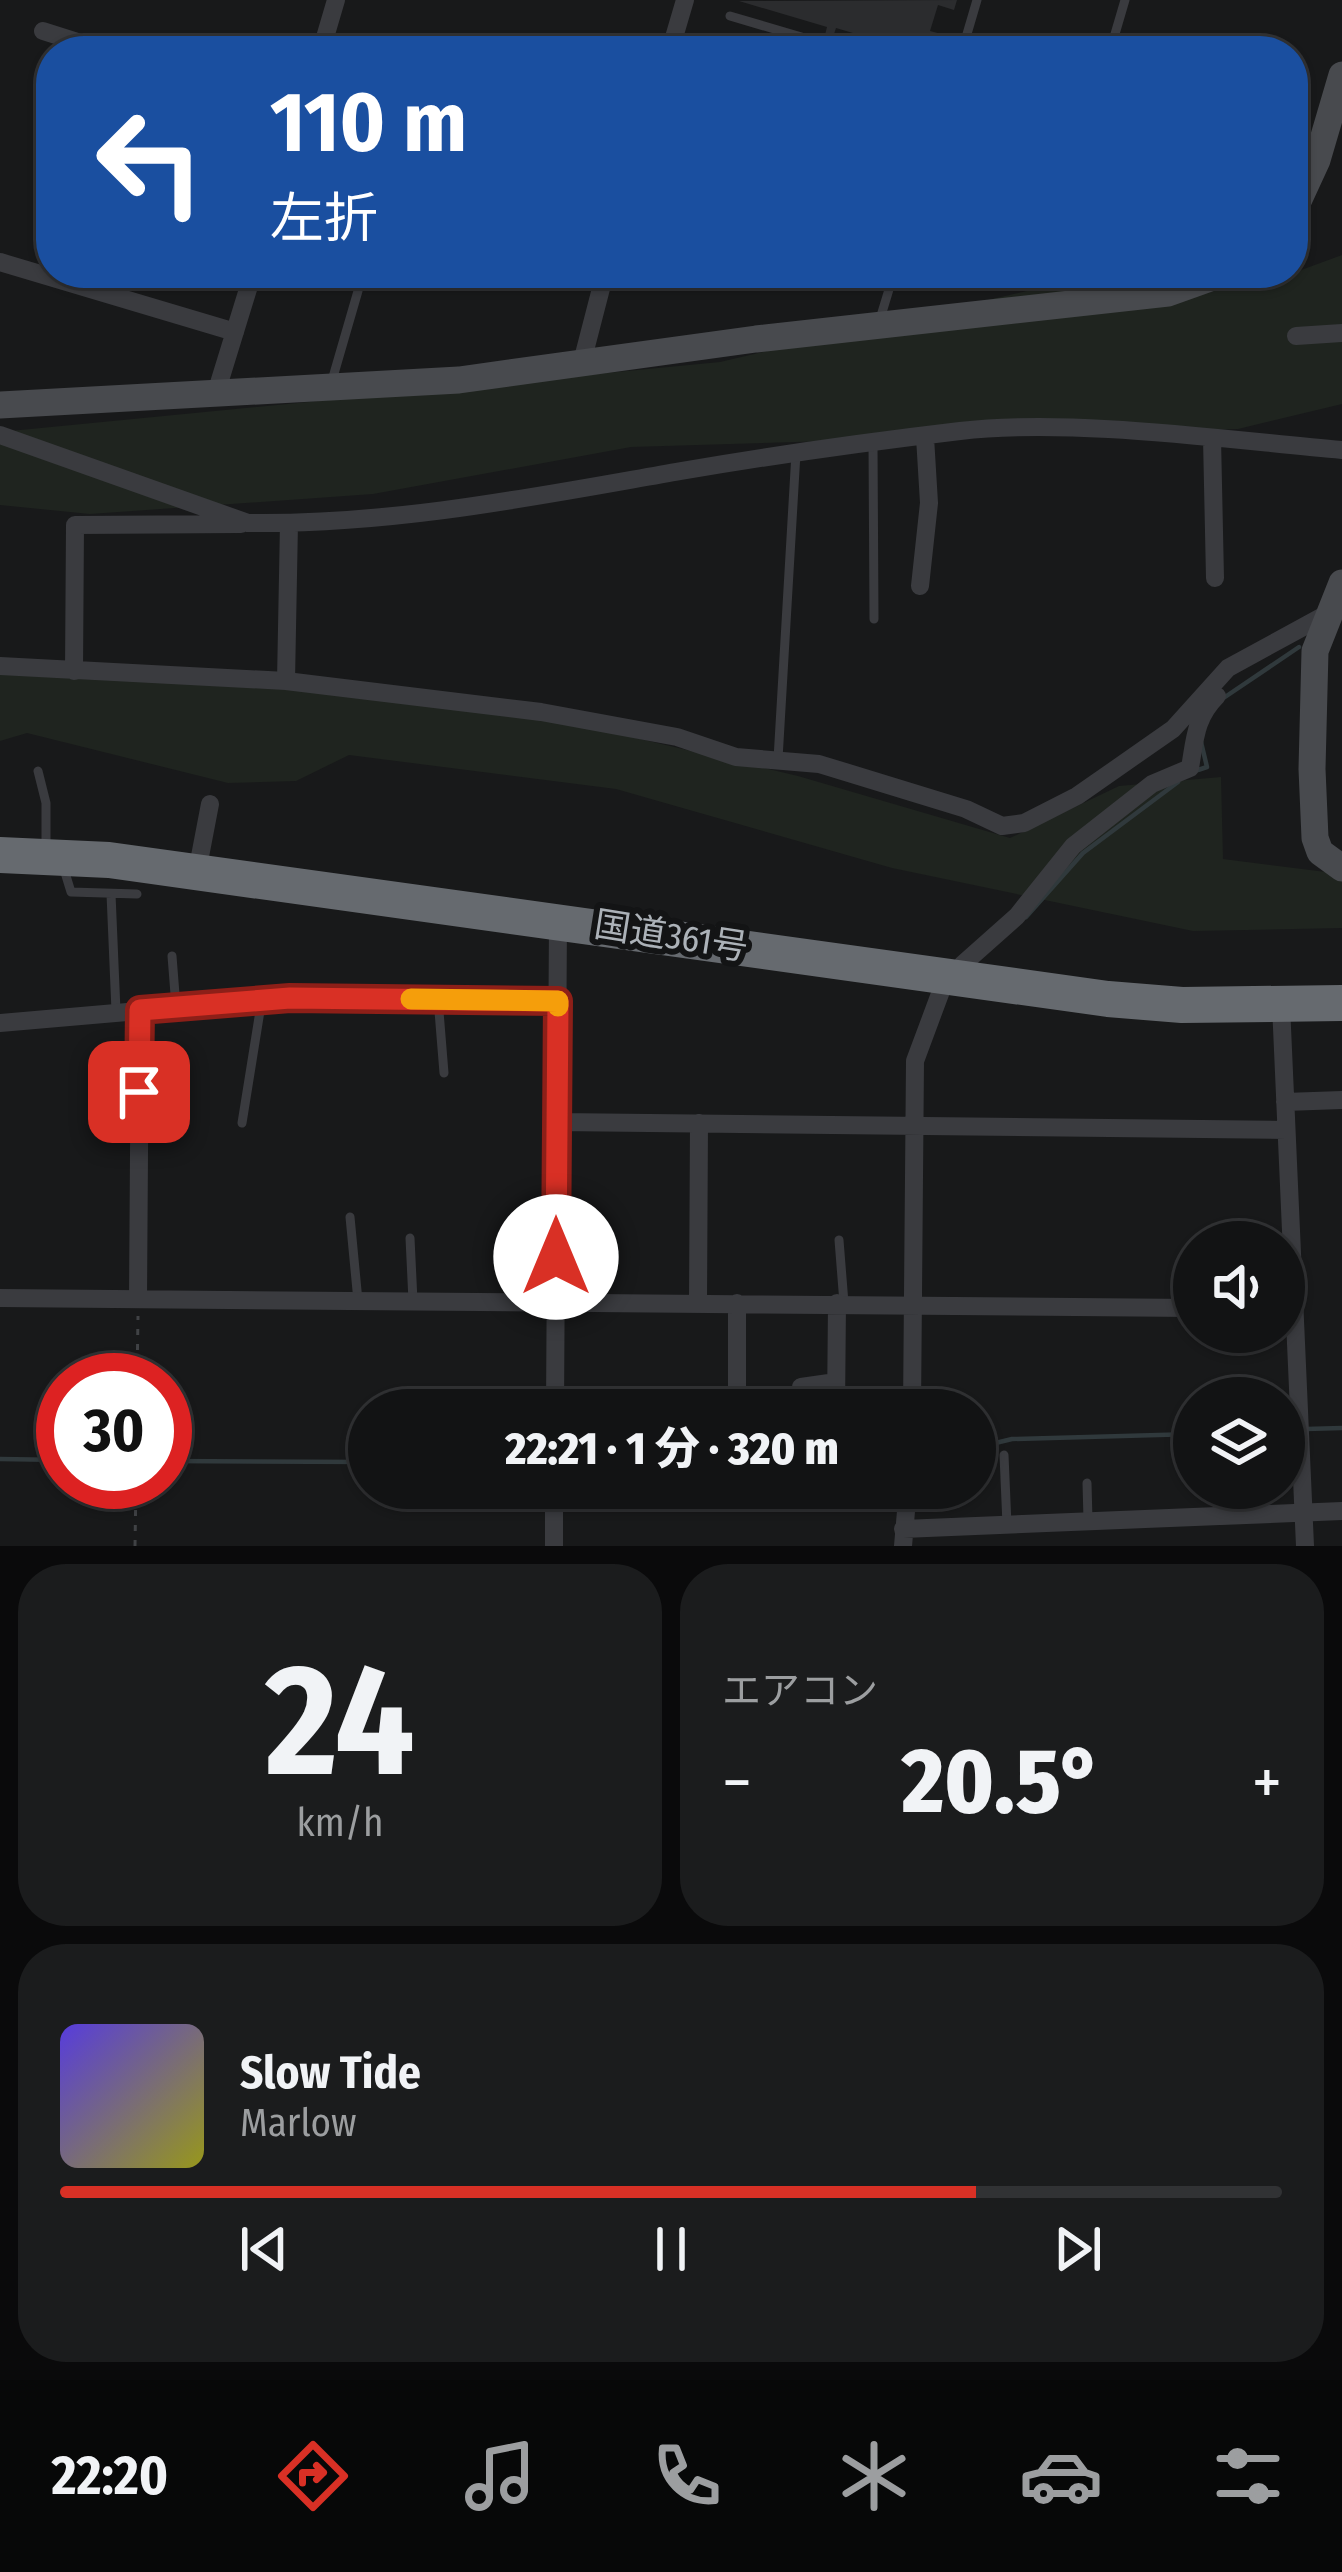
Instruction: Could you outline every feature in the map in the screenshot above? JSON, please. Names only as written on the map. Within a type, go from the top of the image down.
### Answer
[{"type":"highway","name":"国道361号","points":[[0,855],[53,854],[558,919],[1108,999],[1342,1003]]},
{"type":"street","points":[[325,36],[336,0]]},
{"type":"street","points":[[674,36],[685,0]]},
{"type":"street","points":[[43,31],[59,36]]},
{"type":"street","points":[[1308,180],[1342,75]]},
{"type":"street","points":[[0,262],[36,273]]},
{"type":"street","points":[[87,288],[235,332]]},
{"type":"street","points":[[216,394],[248,288]]},
{"type":"street","points":[[582,362],[601,288]]},
{"type":"street","points":[[0,405],[459,380],[1182,288]]},
{"type":"street","points":[[1296,336],[1342,333]]},
{"type":"street","points":[[74,671],[75,525],[289,523],[466,509],[926,436],[1054,431],[1342,450]]},
{"type":"street","points":[[0,434],[248,523]]},
{"type":"street","points":[[920,586],[929,503],[926,436]]},
{"type":"street","points":[[1212,438],[1215,578]]},
{"type":"street","points":[[286,681],[289,523]]},
{"type":"street","points":[[1342,583],[1315,651],[1312,822],[1320,851],[1342,868]]},
{"type":"street","points":[[0,666],[286,681],[542,712],[676,737],[736,757],[819,764],[966,809],[1002,826],[1024,824],[1077,796],[1173,729],[1228,668],[1327,614]]},
{"type":"street","points":[[912,1389],[917,1305],[915,1061],[952,976],[1041,890],[1073,847],[1151,784],[1190,768],[1193,735],[1204,708],[1238,676],[1327,614]]},
{"type":"street","points":[[196,872],[210,804]]},
{"type":"street","points":[[555,1389],[558,919]]},
{"type":"street","points":[[0,1023],[255,1000],[558,1001]]},
{"type":"street","points":[[1281,1005],[1288,1221]]},
{"type":"street","points":[[138,1300],[140,1010]]},
{"type":"street","points":[[1285,1102],[1342,1100]]},
{"type":"street","points":[[556,1121],[1286,1130]]},
{"type":"street","points":[[698,1303],[699,1123]]},
{"type":"street","points":[[0,1298],[1173,1307]]},
{"type":"street","points":[[736,1303],[737,1389]]},
{"type":"street","points":[[836,1389],[840,1304]]},
{"type":"street","points":[[1294,1353],[1305,1546]]},
{"type":"street","points":[[801,1387],[836,1382]]},
{"type":"street","points":[[554,1509],[554,1546]]},
{"type":"street","points":[[903,1537],[1007,1525],[1342,1511]]},
{"type":"lane","points":[[966,36],[977,0]]},
{"type":"lane","points":[[1114,36],[1125,0]]},
{"type":"lane","points":[[730,16],[798,36]]},
{"type":"lane","points":[[878,326],[889,288]]},
{"type":"lane","points":[[330,390],[358,292]]},
{"type":"lane","points":[[873,442],[874,619]]},
{"type":"lane","points":[[778,760],[796,453]]},
{"type":"lane","points":[[38,771],[53,854],[71,892],[137,894]]},
{"type":"lane","points":[[111,894],[116,1011]]},
{"type":"lane","points":[[172,956],[176,1007]]},
{"type":"lane","points":[[438,999],[444,1073]]},
{"type":"lane","points":[[242,1123],[260,1011],[255,1000]]},
{"type":"lane","points":[[350,1217],[358,1301]]},
{"type":"lane","points":[[410,1238],[413,1301]]},
{"type":"lane","points":[[839,1240],[840,1304]]},
{"type":"lane","points":[[1004,1455],[1007,1525]]},
{"type":"lane","points":[[1087,1483],[1088,1521]]},
{"type":"path","points":[[137,1353],[138,1300]]},
{"type":"path","points":[[135,1546],[136,1509]]},
{"type":"shaded area","points":[[1342,255],[1342,404],[1238,429],[631,447],[373,494],[90,514],[0,505],[0,432],[720,362],[1040,288],[1308,288],[1308,267]]},
{"type":"shaded area","points":[[0,673],[448,694],[798,776],[1010,838],[1119,786],[1221,777],[1223,859],[1342,874],[1342,928],[1193,931],[892,868],[616,789],[349,755],[296,781],[228,783],[27,733],[0,741]]},
{"type":"building","points":[[957,0],[954,10],[938,5],[930,31],[945,36],[863,36],[836,28],[829,36],[825,35],[827,27],[739,1]]},
{"type":"waterway","points":[[1225,697],[1299,647]]},
{"type":"waterway","points":[[1198,770],[1207,767],[1201,742]]},
{"type":"waterway","points":[[1026,917],[1083,853],[1178,782]]},
{"type":"waterway","points":[[1306,1429],[1342,1428]]},
{"type":"waterway","points":[[996,1443],[1173,1435]]},
{"type":"waterway","points":[[0,1459],[36,1460]]},
{"type":"waterway","points":[[192,1461],[348,1462]]},
{"type":"slow traffic","points":[[411,999],[558,1001],[558,1006]]},
{"type":"route","points":[[139,1092],[140,1010],[290,998],[558,1001],[556,1257]]}]
